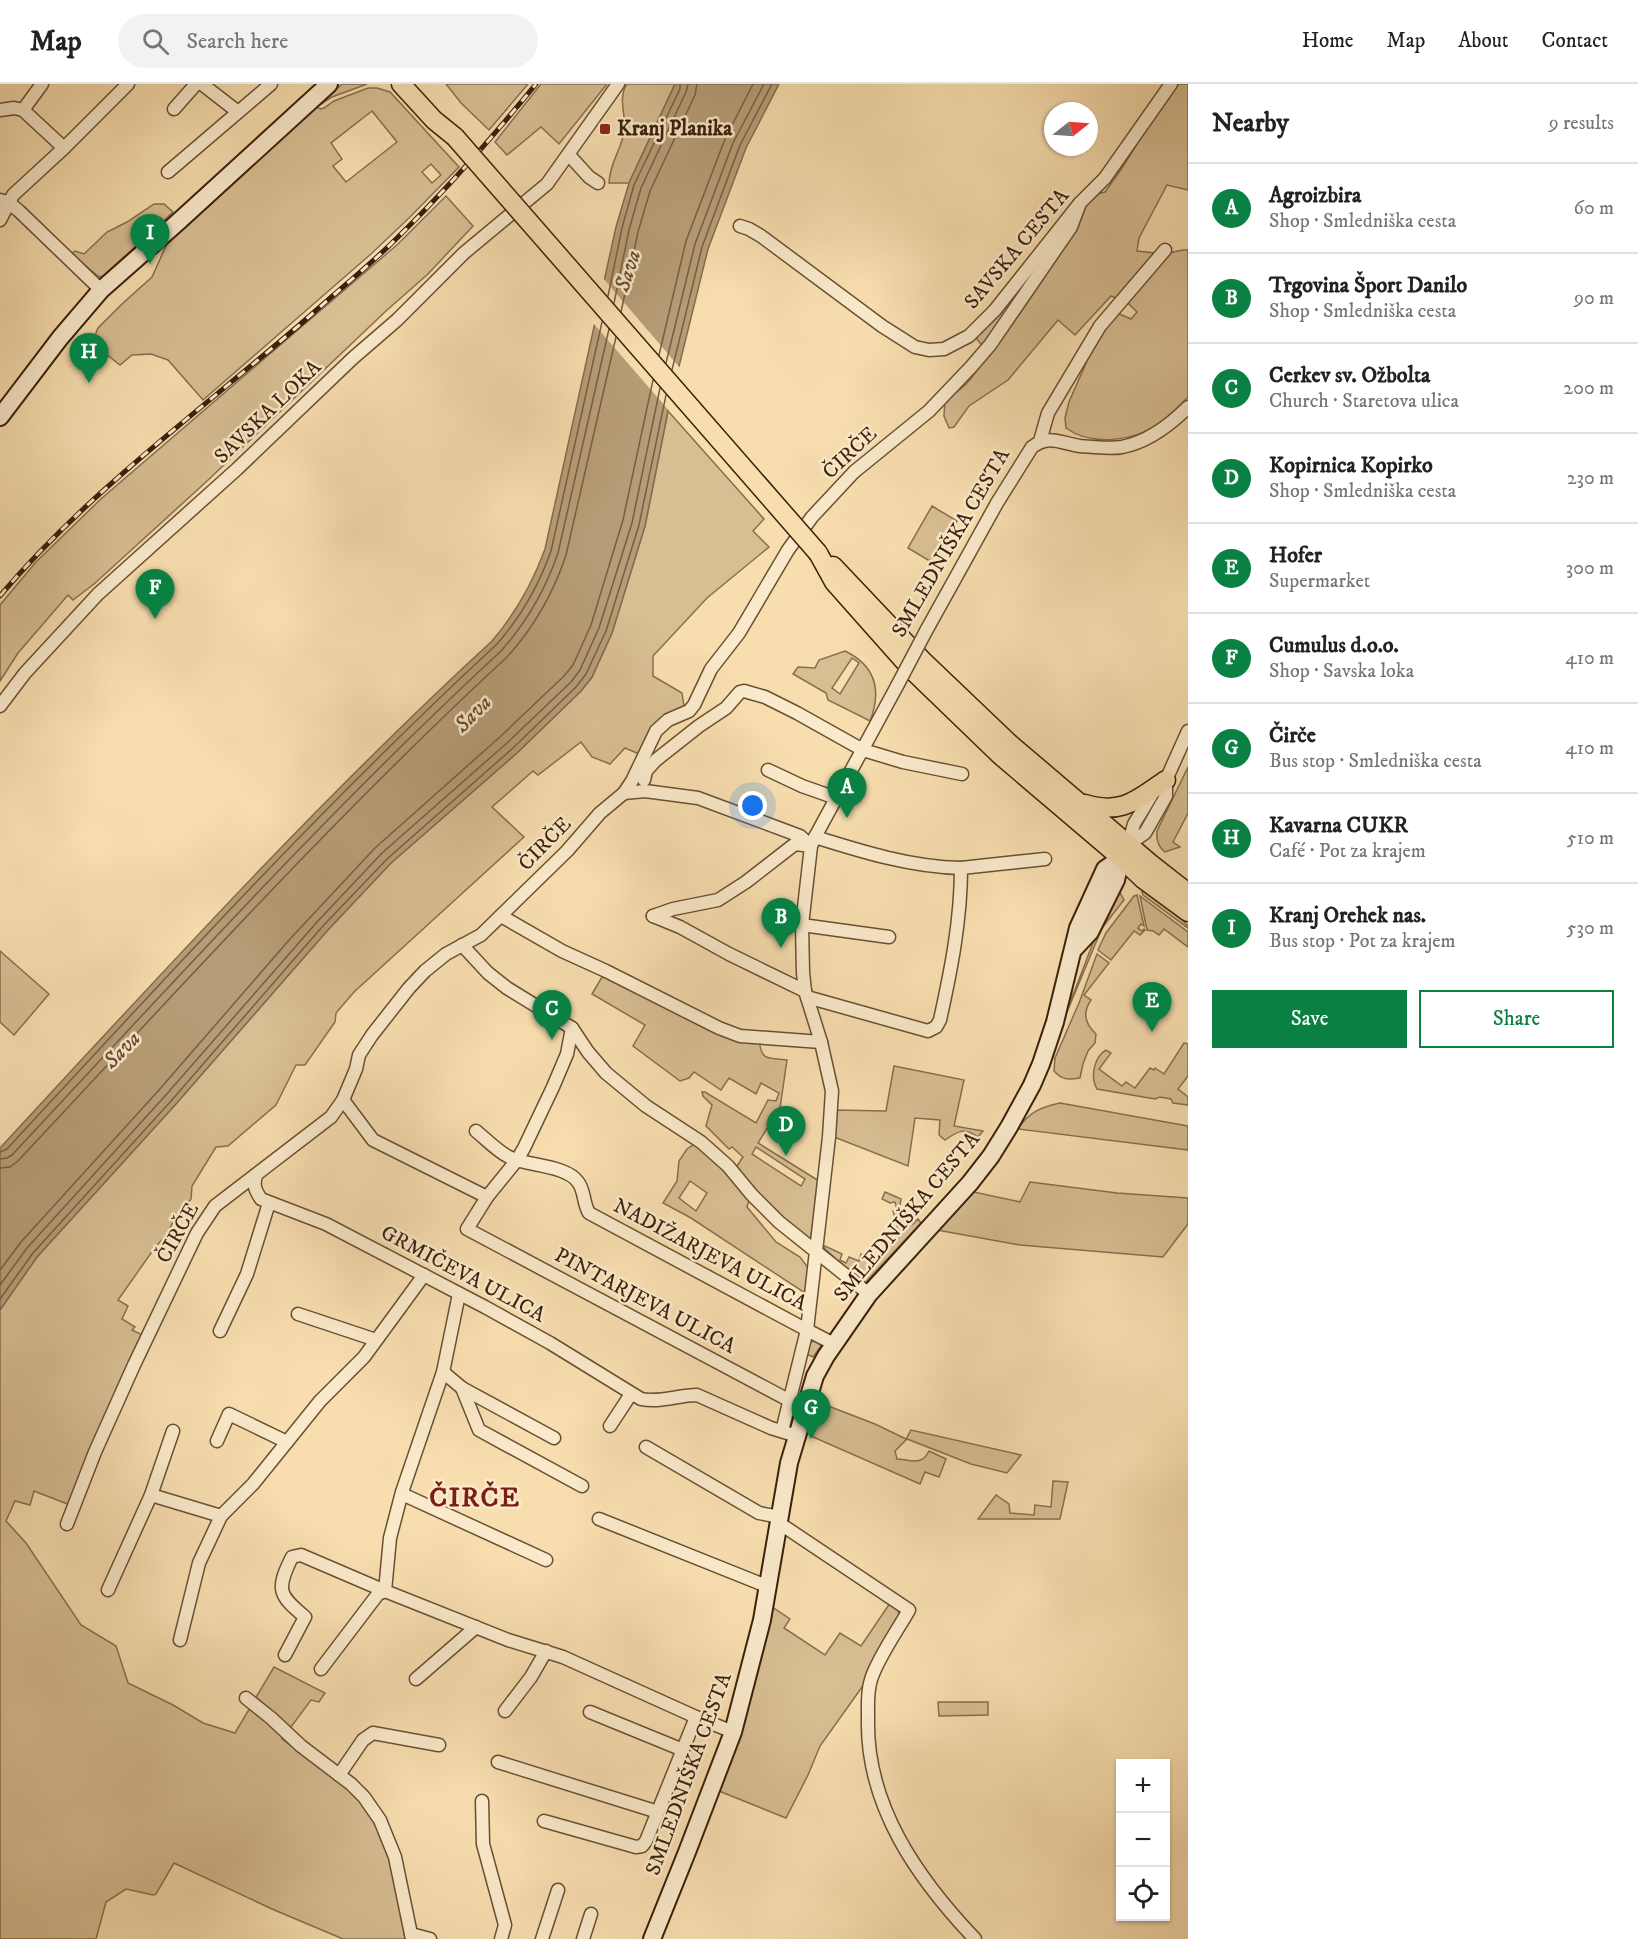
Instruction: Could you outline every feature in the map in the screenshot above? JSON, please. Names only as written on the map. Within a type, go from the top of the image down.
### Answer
[{"type":"main road","points":[[401,84],[434,120],[455,137]]},
{"type":"main road","points":[[418,84],[455,137],[818,553],[841,573],[922,660],[968,705],[1080,803],[1125,851],[1143,879],[1188,912]]},
{"type":"main road","points":[[818,553],[834,582],[913,671],[1000,755],[1125,851],[1188,892]]},
{"type":"main road","points":[[1080,803],[1100,808],[1120,807],[1136,800],[1166,780]]},
{"type":"street","points":[[23,110],[42,84]]},
{"type":"street","points":[[0,220],[4,201],[64,148],[128,84]]},
{"type":"street","points":[[174,109],[196,84]]},
{"type":"street","points":[[202,84],[238,112]]},
{"type":"street","points":[[168,172],[271,84]]},
{"type":"street","points":[[0,417],[60,338],[101,290],[329,84]]},
{"type":"street","name":"SAVSKA LOKA","points":[[0,706],[25,674],[98,594],[397,320],[464,253],[541,190],[569,155],[618,84]]},
{"type":"street","name":"SAVSKA CESTA","points":[[740,226],[761,236],[882,326],[915,347],[929,351],[944,349],[969,336],[995,310],[1080,203],[1105,178],[1171,84]]},
{"type":"street","points":[[0,110],[14,108],[23,110],[64,148]]},
{"type":"street","points":[[569,155],[589,177],[598,183]]},
{"type":"street","points":[[4,201],[101,290]]},
{"type":"street","name":"ČIRČE","points":[[67,1524],[95,1452],[134,1365],[197,1233],[215,1206],[331,1117],[343,1100],[356,1069],[359,1055],[372,1035],[425,971],[446,954],[481,935],[567,851],[600,813],[624,793],[656,731],[668,720],[689,711],[694,705],[711,669],[739,633],[788,550],[812,517],[854,472],[929,411],[990,345],[1071,227],[1080,203]]},
{"type":"street","points":[[1040,441],[1048,414],[1100,326],[1165,249]]},
{"type":"street","name":"SMLEDNIŠKA CESTA","points":[[807,1330],[829,1137],[832,1091],[821,1042],[806,994],[803,973],[802,925],[813,842],[926,632],[997,504],[1032,447],[1040,441],[1052,439],[1079,446],[1120,447],[1147,438],[1188,407]]},
{"type":"street","points":[[644,786],[646,771],[656,760],[726,708],[740,692],[744,691],[774,702],[863,750],[903,762],[962,774]]},
{"type":"street","points":[[1125,851],[1145,832],[1166,796],[1166,780],[1188,731]]},
{"type":"street","points":[[640,764],[644,786]]},
{"type":"street","points":[[768,770],[802,786],[836,798]]},
{"type":"street","points":[[624,793],[644,786],[698,798],[813,842],[909,863],[941,868],[961,868],[1045,859]]},
{"type":"street","points":[[813,842],[795,844],[746,882],[718,900],[673,909],[653,916],[680,927],[806,994],[928,1031],[936,1027],[940,1020],[961,903],[961,868]]},
{"type":"street","name":"SMLEDNIŠKA CESTA","points":[[652,1939],[733,1732],[752,1664],[769,1587],[789,1463],[789,1434],[797,1403],[869,1294],[970,1183],[991,1156],[1009,1127],[1041,1064],[1055,1022],[1074,949],[1090,932],[1116,880],[1125,851]]},
{"type":"street","points":[[501,916],[562,951],[719,1028],[740,1036],[821,1042]]},
{"type":"street","points":[[802,925],[889,937]]},
{"type":"street","points":[[462,945],[488,973],[507,988],[572,1028],[606,1073],[646,1106],[701,1142],[728,1166],[752,1196],[779,1222],[869,1294]]},
{"type":"street","points":[[343,1100],[373,1140],[487,1197],[517,1160],[567,1054],[572,1028]]},
{"type":"street","name":"NADIŽARJEVA ULICA","points":[[476,1131],[507,1156],[571,1176],[578,1182],[584,1205],[589,1213],[807,1330],[797,1403]]},
{"type":"street","points":[[220,1331],[251,1263],[270,1203],[261,1198],[256,1191],[254,1184],[256,1176]]},
{"type":"street","name":"PINTARJEVA ULICA","points":[[487,1197],[467,1229],[797,1403]]},
{"type":"street","name":"GRMIČEVA ULICA","points":[[270,1203],[326,1224],[424,1275],[550,1343],[641,1399],[653,1401],[697,1395],[789,1434]]},
{"type":"street","points":[[180,1640],[199,1563],[221,1516],[253,1484],[320,1401],[364,1357],[424,1275]]},
{"type":"street","points":[[385,1591],[390,1538],[402,1494],[443,1372],[459,1294]]},
{"type":"street","points":[[298,1314],[376,1340]]},
{"type":"street","points":[[807,1330],[834,1344]]},
{"type":"street","points":[[443,1372],[462,1388],[554,1438]]},
{"type":"street","points":[[462,1388],[479,1430],[582,1486]]},
{"type":"street","points":[[610,1426],[631,1394]]},
{"type":"street","points":[[218,1441],[229,1414],[287,1442]]},
{"type":"street","points":[[108,1590],[151,1495],[174,1431]]},
{"type":"street","points":[[646,1447],[759,1513],[779,1520],[909,1610],[873,1675],[868,1697],[867,1737],[873,1774],[883,1807],[912,1860],[950,1912],[975,1939]]},
{"type":"street","points":[[402,1494],[546,1560]]},
{"type":"street","points":[[151,1495],[221,1516]]},
{"type":"street","points":[[599,1518],[769,1587]]},
{"type":"street","points":[[285,1655],[305,1617],[282,1596],[281,1585],[292,1557],[301,1555],[508,1640],[563,1656],[733,1732]]},
{"type":"street","points":[[321,1669],[378,1594],[385,1591]]},
{"type":"street","points":[[416,1678],[476,1627]]},
{"type":"street","points":[[505,1710],[531,1677],[546,1652]]},
{"type":"street","points":[[246,1698],[364,1797],[387,1833],[395,1857],[412,1936],[430,1939]]},
{"type":"street","points":[[590,1712],[682,1750]]},
{"type":"street","points":[[544,1821],[636,1847],[642,1846],[696,1717]]},
{"type":"street","points":[[339,1775],[363,1740],[373,1733],[439,1745]]},
{"type":"street","points":[[498,1762],[658,1812]]},
{"type":"street","points":[[482,1800],[483,1844],[505,1925],[501,1939]]},
{"type":"street","points":[[542,1939],[558,1890]]},
{"type":"street","points":[[583,1939],[591,1914]]},
{"type":"shaded area","points":[[342,84],[367,84],[332,97],[320,105]]},
{"type":"shaded area","points":[[446,84],[528,84],[489,130],[461,103]]},
{"type":"shaded area","points":[[541,84],[607,84],[559,144],[541,127],[507,155],[495,142]]},
{"type":"shaded area","points":[[627,84],[675,84],[629,183],[609,183],[611,168],[624,132],[622,102]]},
{"type":"shaded area","points":[[1174,84],[1188,84],[1188,190],[1167,185],[1139,238],[1137,251],[1155,253],[1154,257],[1118,299],[1111,296],[1075,335],[1058,320],[1008,380],[969,406],[954,427],[949,428],[944,416],[945,400],[971,379],[979,366],[985,349],[976,338],[1001,313],[1092,195],[1105,192]]},
{"type":"shaded area","points":[[368,88],[390,92],[459,167],[371,254],[203,400],[168,360],[151,354],[132,355],[120,365],[96,346],[93,340],[98,328],[152,277],[170,237],[316,107],[324,108],[334,101]],"holes":[[[372,111],[397,142],[346,182],[333,166],[342,159],[331,143]],[[431,164],[441,175],[432,183],[422,172]]]},
{"type":"shaded area","points":[[446,196],[473,226],[428,274],[206,482],[94,584],[73,600],[68,595],[18,653],[0,681],[0,605],[36,562],[102,498],[398,244]]},
{"type":"shaded area","points":[[154,204],[164,204],[173,212],[102,277],[71,254],[75,251],[84,254],[107,232]]},
{"type":"shaded area","points":[[1188,250],[1188,397],[1160,423],[1126,438],[1101,440],[1088,438],[1066,428],[1065,418],[1069,402],[1094,345],[1115,312],[1131,319],[1137,312],[1124,299],[1168,253]]},
{"type":"shaded area","points":[[668,411],[764,519],[753,531],[769,547],[707,598],[653,656],[653,676],[682,693],[684,706],[660,719],[650,729],[639,754],[625,748],[610,764],[592,757],[581,742],[538,775],[533,771],[492,807],[524,837],[354,992],[336,1013],[335,1022],[305,1065],[296,1065],[276,1105],[228,1146],[216,1147],[192,1186],[191,1199],[118,1300],[128,1306],[122,1319],[135,1327],[132,1330],[145,1336],[70,1505],[34,1491],[30,1505],[15,1501],[6,1521],[26,1543],[81,1625],[116,1646],[128,1683],[203,1723],[235,1733],[274,1667],[325,1693],[319,1702],[311,1700],[282,1739],[359,1797],[385,1836],[409,1931],[422,1939],[343,1939],[174,1863],[156,1894],[126,1889],[106,1902],[96,1939],[0,1939],[0,1310],[37,1257],[175,1105],[327,931],[391,863],[517,753],[581,691],[592,677],[612,633],[645,526]]},
{"type":"shaded area","points":[[932,506],[957,521],[933,563],[908,548]]},
{"type":"shaded area","points":[[845,651],[864,664],[874,680],[876,689],[874,710],[870,721],[828,700],[826,693],[793,674],[798,667],[815,668],[819,660]],"holes":[[[852,658],[859,663],[840,694],[832,688]]]},
{"type":"shaded area","points":[[1188,767],[1188,813],[1173,842],[1180,847],[1165,852],[1158,843],[1157,831]]},
{"type":"shaded area","points":[[1145,889],[1175,912],[1188,928],[1143,895],[1142,892]]},
{"type":"shaded area","points":[[1119,891],[1124,900],[1102,928],[1062,1024],[1060,1024],[1099,927]]},
{"type":"shaded area","points":[[1137,895],[1144,926],[1141,924],[1138,928],[1145,930],[1140,935],[1134,931],[1111,960],[1098,950],[1106,933]]},
{"type":"shaded area","points":[[1140,896],[1188,932],[1188,947],[1164,929],[1159,935],[1147,930]]},
{"type":"shaded area","points":[[0,951],[49,994],[14,1035],[0,1022]]},
{"type":"shaded area","points":[[1097,954],[1109,963],[1084,995],[1091,1000],[1086,1009],[1086,1018],[1096,1034],[1095,1043],[1088,1051],[1080,1078],[1066,1079],[1054,1071],[1055,1058]]},
{"type":"shaded area","points":[[605,972],[759,1040],[762,1052],[767,1057],[787,1060],[780,1108],[758,1143],[819,1181],[810,1243],[758,1196],[735,1169],[743,1157],[732,1147],[729,1149],[706,1126],[712,1105],[702,1092],[756,1123],[768,1100],[776,1101],[779,1093],[761,1083],[756,1094],[729,1078],[721,1090],[694,1072],[689,1078],[680,1081],[633,1046],[645,1025],[592,994]],"holes":[[[756,1147],[805,1179],[801,1186],[752,1154]]]},
{"type":"shaded area","points":[[1184,1043],[1188,1044],[1188,1076],[1178,1089],[1188,1097],[1188,1105],[1173,1103],[1171,1099],[1160,1097],[1155,1099],[1097,1089],[1094,1068],[1099,1057],[1106,1050],[1111,1053],[1099,1069],[1122,1086],[1126,1082],[1135,1088],[1150,1068],[1154,1070],[1155,1068],[1164,1074]]},
{"type":"shaded area","points":[[894,1066],[964,1080],[954,1126],[983,1131],[978,1137],[961,1131],[945,1140],[939,1135],[940,1120],[915,1118],[908,1166],[834,1137],[835,1110],[886,1111]]},
{"type":"shaded area","points":[[1060,1103],[1188,1126],[1188,1150],[1018,1129],[1036,1111]]},
{"type":"shaded area","points":[[696,1143],[709,1151],[750,1198],[747,1207],[776,1242],[800,1257],[809,1269],[805,1293],[691,1218],[663,1203],[677,1181],[679,1161],[687,1149]],"holes":[[[690,1181],[707,1193],[696,1211],[679,1198]]]},
{"type":"shaded area","points":[[1030,1182],[1117,1193],[1188,1198],[1188,1224],[1163,1257],[1020,1245],[937,1230],[974,1192],[1020,1202]]},
{"type":"shaded area","points":[[885,1192],[901,1199],[901,1211],[906,1219],[913,1224],[918,1219],[921,1223],[864,1284],[824,1248],[825,1246],[842,1254],[840,1260],[846,1263],[849,1257],[859,1261],[861,1254],[874,1261],[893,1241],[888,1237],[901,1222],[899,1217],[895,1218],[893,1211],[897,1209],[895,1202],[890,1203],[882,1199]]},
{"type":"shaded area","points":[[816,1340],[821,1346],[813,1357],[804,1353],[809,1343]]},
{"type":"shaded area","points":[[817,1398],[823,1404],[906,1439],[911,1430],[1021,1455],[1007,1473],[971,1464],[907,1439],[895,1451],[897,1459],[911,1461],[923,1459],[929,1451],[946,1459],[939,1477],[925,1472],[920,1484],[813,1437],[812,1423]]},
{"type":"shaded area","points":[[1053,1481],[1068,1482],[1060,1519],[978,1519],[996,1495],[1009,1504],[1010,1513],[1034,1515],[1035,1505],[1051,1507]]},
{"type":"shaded area","points":[[890,1603],[897,1608],[900,1617],[867,1680],[820,1746],[786,1818],[719,1791],[772,1607],[790,1619],[784,1628],[825,1655],[840,1633],[861,1646]]},
{"type":"shaded area","points":[[938,1702],[988,1702],[988,1715],[939,1716]]},
{"type":"water","name":"Sava","points":[[675,84],[779,84],[746,148],[708,249],[668,411],[645,526],[612,633],[592,677],[581,691],[517,753],[391,863],[327,931],[175,1105],[37,1257],[0,1310],[0,1148],[180,953],[302,826],[492,641],[523,597],[545,549],[616,227],[629,183]]},
{"type":"pier","points":[[603,278],[681,369],[671,413],[593,323]]},
{"type":"railway","points":[[0,596],[35,557],[111,484],[386,249],[433,202],[536,84]]},
{"type":"place","name":"Kranj Planika","points":[[605,129]]},
{"type":"place","name":"Kranj Orehek nas.","points":[[150,264]]},
{"type":"place","name":"Kavarna CUKR","points":[[89,383]]},
{"type":"place","name":"Cumulus d.o.o.","points":[[155,619]]},
{"type":"place","name":"Agroizbira","points":[[847,818]]},
{"type":"place","name":"Trgovina Šport Danilo","points":[[781,948]]},
{"type":"place","name":"Hofer","points":[[1152,1032]]},
{"type":"place","name":"Cerkev sv. Ožbolta","points":[[552,1040]]},
{"type":"place","name":"Kopirnica Kopirko","points":[[786,1156]]},
{"type":"place","name":"Čirče","points":[[811,1439]]},
{"type":"district","name":"ČIRČE","points":[[475,1498]]}]
